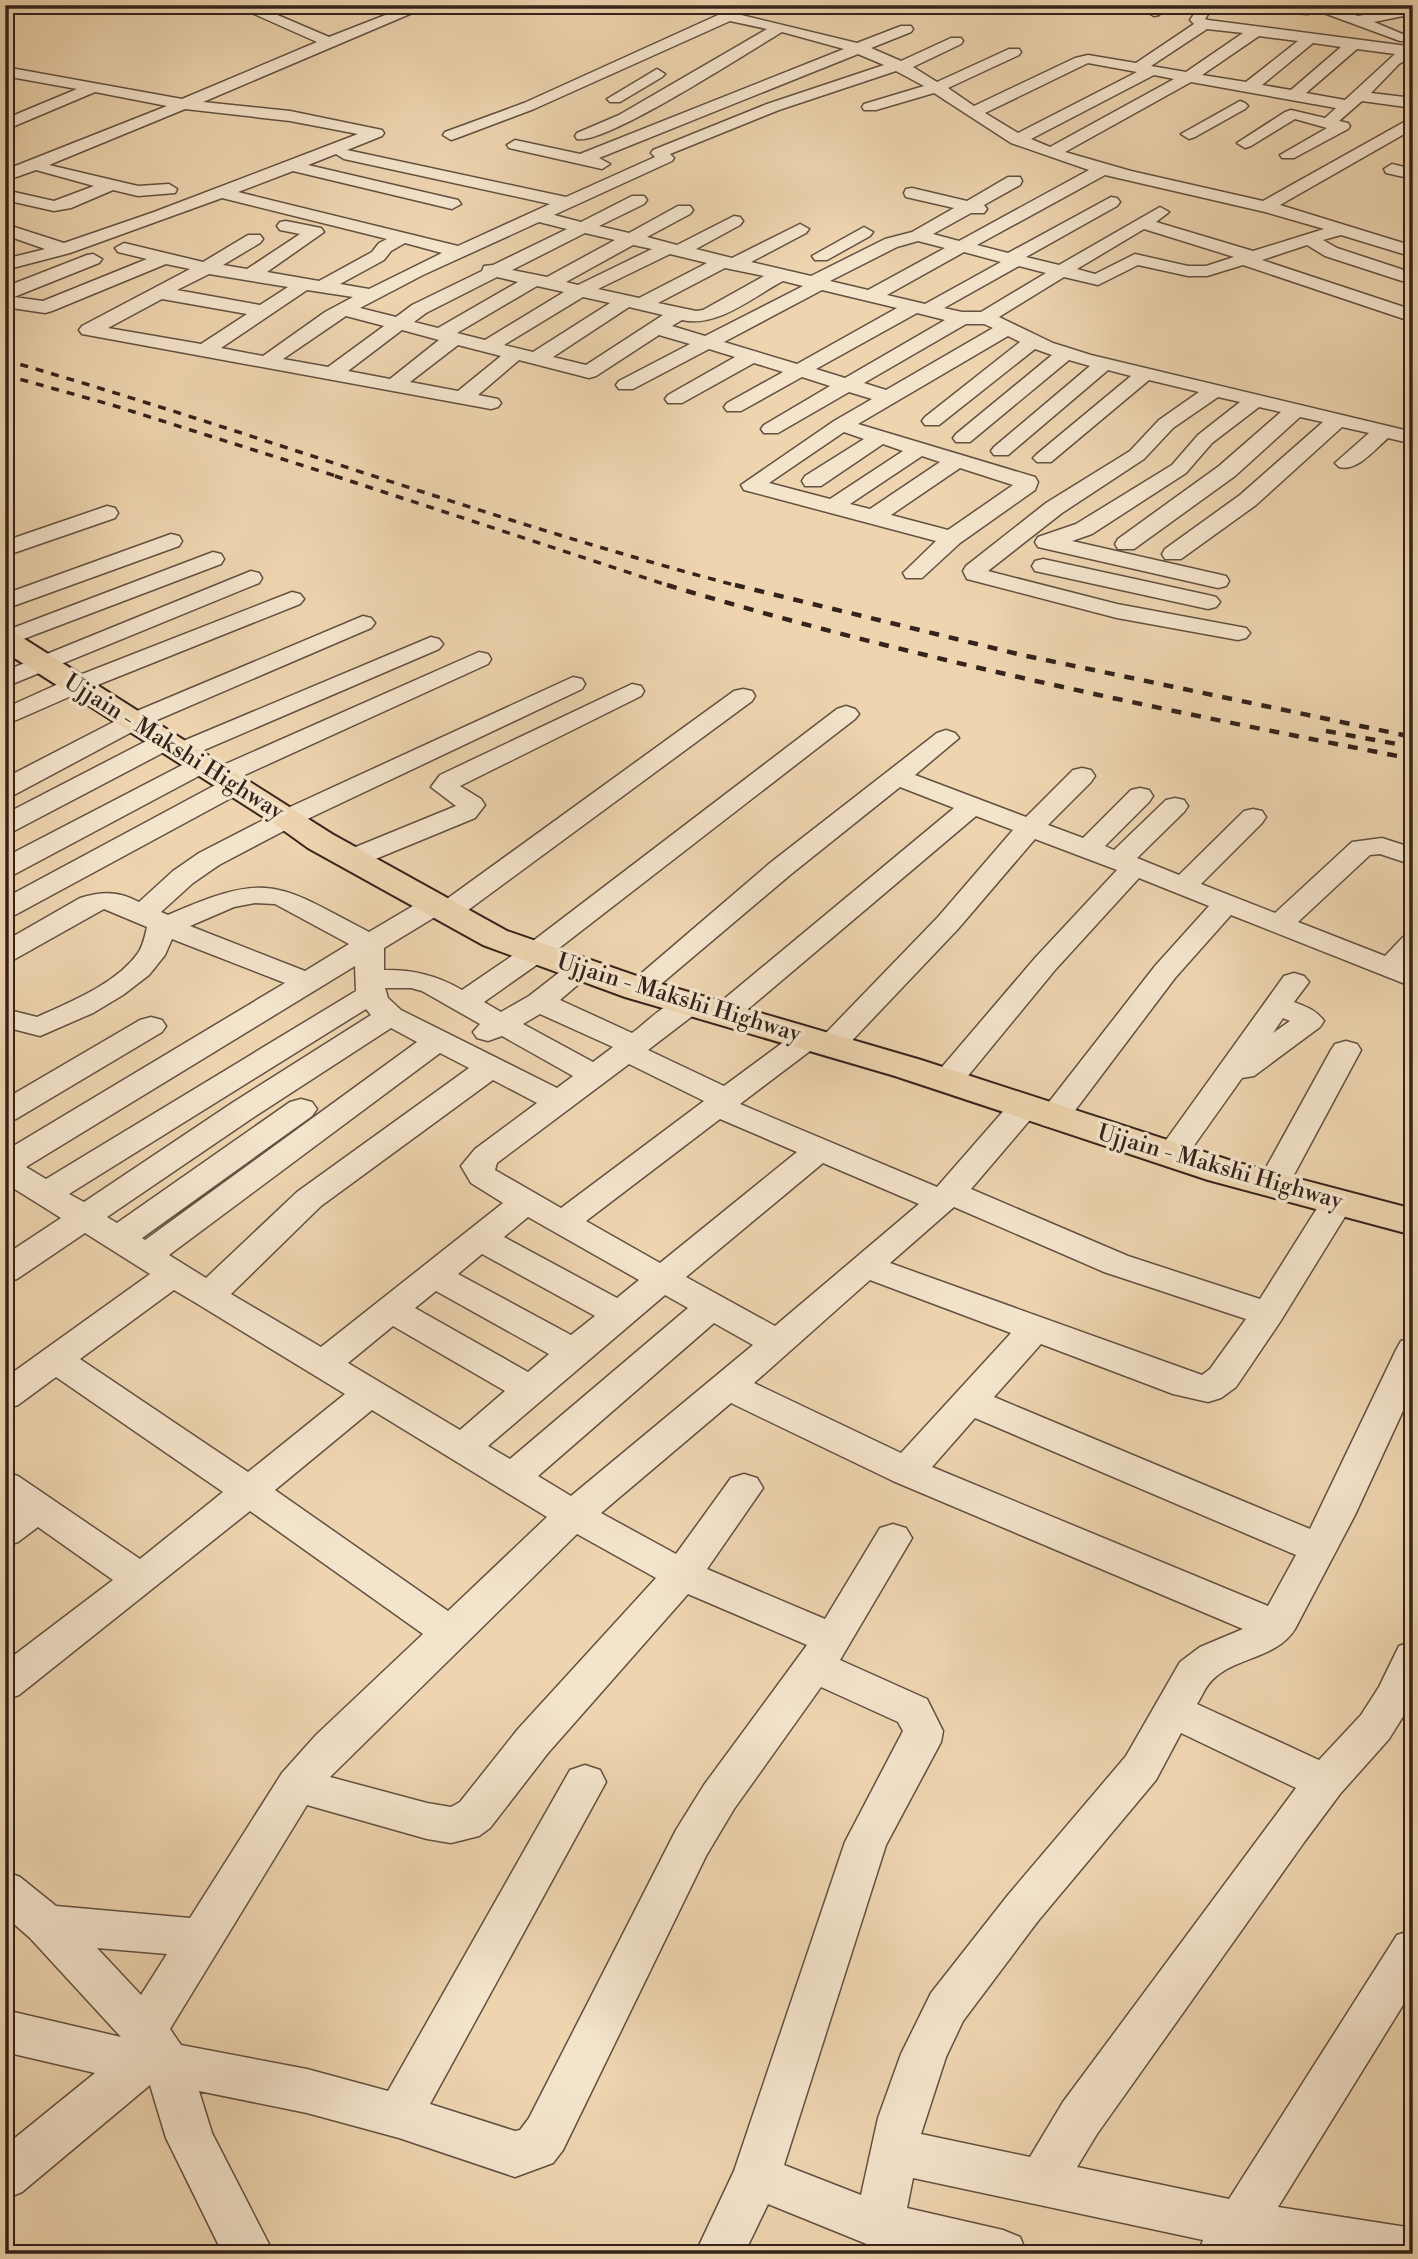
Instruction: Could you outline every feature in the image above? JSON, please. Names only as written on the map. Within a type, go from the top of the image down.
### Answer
[{"type":"main road","name":"Ujjain - Makshi Highway","points":[[5,639],[351,859],[495,938],[580,970],[688,1005],[947,1081],[1172,1154],[1338,1202],[1412,1219]]},
{"type":"street","points":[[241,5],[329,42]]},
{"type":"street","points":[[5,174],[88,145],[329,42],[424,5]]},
{"type":"street","points":[[1207,5],[1197,20],[1205,24],[1410,49]]},
{"type":"street","points":[[1247,5],[1280,8],[1317,6],[1392,33],[1410,49]]},
{"type":"street","points":[[1238,29],[1256,6]]},
{"type":"street","points":[[1250,87],[1306,36],[1317,6]]},
{"type":"street","points":[[1051,153],[1189,77],[1260,32],[1280,8]]},
{"type":"street","points":[[1356,20],[1413,10]]},
{"type":"street","points":[[451,135],[538,102],[725,11],[753,22],[839,41],[930,79],[963,97],[972,113],[994,128],[1051,153],[1103,169],[1265,206],[1413,252]]},
{"type":"street","points":[[729,34],[753,22]]},
{"type":"street","points":[[1017,140],[1145,69],[1205,24]]},
{"type":"street","points":[[579,137],[625,118],[780,27]]},
{"type":"street","points":[[839,41],[873,27]]},
{"type":"street","points":[[554,170],[906,29]]},
{"type":"street","points":[[1392,33],[1413,29]]},
{"type":"street","points":[[1306,36],[1353,44],[1410,49]]},
{"type":"street","points":[[761,38],[805,48]]},
{"type":"street","points":[[265,363],[344,310],[372,295],[539,217],[662,155],[774,107],[900,66],[957,41]]},
{"type":"street","points":[[1294,96],[1353,44]]},
{"type":"street","points":[[1231,49],[1286,57]]},
{"type":"street","points":[[1328,122],[1410,49]]},
{"type":"street","points":[[870,107],[930,79],[1014,52]]},
{"type":"street","points":[[731,55],[757,60]]},
{"type":"street","points":[[972,113],[1080,61],[1118,64],[1294,96],[1413,103]]},
{"type":"street","points":[[615,99],[676,63]]},
{"type":"street","points":[[1097,75],[1118,64]]},
{"type":"street","points":[[1388,66],[1413,70]]},
{"type":"street","points":[[700,72],[736,80]]},
{"type":"street","points":[[5,265],[123,229],[376,133],[290,116],[178,106],[157,99],[94,87],[42,78],[10,76]]},
{"type":"street","points":[[1142,121],[1214,81]]},
{"type":"street","points":[[1375,81],[1400,85]]},
{"type":"street","points":[[678,85],[737,97]]},
{"type":"street","points":[[5,125],[94,87]]},
{"type":"street","points":[[5,174],[154,107],[157,99]]},
{"type":"street","points":[[1214,101],[1328,122],[1342,127],[1288,156]]},
{"type":"street","points":[[1189,134],[1253,108]]},
{"type":"street","points":[[1245,144],[1291,115]]},
{"type":"street","points":[[994,128],[1018,116]]},
{"type":"street","points":[[1265,206],[1413,122]]},
{"type":"street","points":[[1313,143],[1358,153]]},
{"type":"street","points":[[469,181],[523,146],[634,171]]},
{"type":"street","points":[[381,148],[352,155],[569,202]]},
{"type":"street","points":[[408,167],[427,158]]},
{"type":"street","points":[[293,166],[452,204]]},
{"type":"street","points":[[44,169],[138,191],[175,187],[214,196],[252,200],[402,238],[492,270],[678,314],[702,316],[864,232]]},
{"type":"street","points":[[871,296],[1103,169]]},
{"type":"street","points":[[1392,169],[1412,173]]},
{"type":"street","points":[[513,190],[536,180]]},
{"type":"street","points":[[626,386],[891,243],[918,236],[1014,181]]},
{"type":"street","points":[[5,195],[54,206],[113,184]]},
{"type":"street","points":[[123,229],[99,214],[138,191]]},
{"type":"street","points":[[376,201],[399,192]]},
{"type":"street","points":[[912,193],[1114,240]]},
{"type":"street","points":[[5,294],[252,200]]},
{"type":"street","points":[[330,375],[396,324],[492,270],[638,200]]},
{"type":"street","points":[[734,407],[797,369],[922,308],[1012,260],[1111,202]]},
{"type":"street","points":[[393,386],[447,336],[542,281],[629,240],[684,210]]},
{"type":"street","points":[[331,220],[353,211]]},
{"type":"street","points":[[987,318],[1160,212]]},
{"type":"street","points":[[539,217],[962,318],[987,318],[1066,354],[1413,438]]},
{"type":"street","points":[[488,346],[582,290],[734,221]]},
{"type":"street","points":[[1142,223],[1413,316]]},
{"type":"street","points":[[249,276],[315,232],[286,226]]},
{"type":"street","points":[[5,229],[64,249]]},
{"type":"street","points":[[536,359],[633,303],[800,229]]},
{"type":"street","points":[[918,236],[1098,280],[1135,259],[1198,272],[1340,229]]},
{"type":"street","points":[[204,351],[264,311],[378,256],[384,247],[402,238]]},
{"type":"street","points":[[254,239],[206,268],[89,330],[491,403]]},
{"type":"street","points":[[1301,243],[1407,277]]},
{"type":"street","points":[[124,248],[206,268],[372,295]]},
{"type":"street","points":[[5,301],[46,307],[162,259]]},
{"type":"street","points":[[1219,267],[1283,289]]},
{"type":"street","points":[[1352,297],[1407,277]]},
{"type":"street","points":[[160,293],[264,311]]},
{"type":"street","points":[[182,314],[203,301]]},
{"type":"street","points":[[344,310],[589,372],[678,314]]},
{"type":"street","points":[[771,429],[962,318]]},
{"type":"street","points":[[141,341],[162,328]]},
{"type":"street","points":[[658,328],[891,398]]},
{"type":"street","points":[[952,538],[752,485],[841,425],[1008,328]]},
{"type":"street","points":[[932,421],[1033,341]]},
{"type":"street","points":[[462,398],[516,353]]},
{"type":"street","points":[[963,438],[1066,354]]},
{"type":"street","points":[[675,399],[752,356]]},
{"type":"street","points":[[1001,451],[1104,364]]},
{"type":"street","points":[[1044,458],[1145,374]]},
{"type":"street","points":[[1214,391],[1166,424],[1137,456],[1018,534],[974,571],[983,578],[1117,611],[1238,633]]},
{"type":"street","points":[[968,392],[1009,401]]},
{"type":"street","points":[[1017,586],[1042,566],[1068,533],[1084,529],[1179,469],[1205,439],[1254,401]]},
{"type":"street","points":[[1126,544],[1227,471],[1296,410]]},
{"type":"street","points":[[1173,554],[1268,484],[1339,419]]},
{"type":"street","points":[[841,425],[1023,480],[1027,485],[952,538],[914,573]]},
{"type":"street","points":[[1346,463],[1384,431]]},
{"type":"street","points":[[813,481],[880,437]]},
{"type":"street","points":[[832,507],[919,449]]},
{"type":"street","points":[[873,517],[958,460]]},
{"type":"street","points":[[1138,495],[1222,520]]},
{"type":"street","points":[[5,549],[107,513]]},
{"type":"street","points":[[1018,534],[1218,581]]},
{"type":"street","points":[[5,602],[171,541]]},
{"type":"street","points":[[5,639],[213,559]]},
{"type":"street","points":[[1042,566],[1208,602]]},
{"type":"street","points":[[5,680],[251,578]]},
{"type":"street","points":[[5,718],[76,685],[292,599]]},
{"type":"street","points":[[5,789],[134,721],[363,623]]},
{"type":"street","points":[[5,868],[431,644]]},
{"type":"street","points":[[9,819],[200,764],[479,659]]},
{"type":"street","points":[[5,1018],[40,1027],[128,977],[148,960],[158,943],[157,921],[183,877],[209,859],[288,818],[573,684]]},
{"type":"street","points":[[351,859],[472,809],[468,801],[444,785],[632,691]]},
{"type":"street","points":[[18,1181],[306,981],[370,944],[440,909],[743,696]]},
{"type":"street","points":[[463,1003],[535,953],[846,714]]},
{"type":"street","points":[[638,989],[721,917],[946,738]]},
{"type":"street","points":[[5,909],[200,764]]},
{"type":"street","points":[[562,1223],[722,1103],[820,1042],[948,923],[1030,828],[1082,776]]},
{"type":"street","points":[[896,778],[1127,864],[1401,974],[1413,943]]},
{"type":"street","points":[[1087,849],[1140,796]]},
{"type":"street","points":[[723,1016],[972,806]]},
{"type":"street","points":[[947,1081],[1175,806]]},
{"type":"street","points":[[1183,886],[1253,817]]},
{"type":"street","points":[[9,819],[59,840]]},
{"type":"street","points":[[1279,925],[1362,848],[1382,846],[1413,857]]},
{"type":"street","points":[[157,921],[245,895],[271,893],[370,944]]},
{"type":"street","points":[[5,953],[90,904],[103,900],[120,903],[157,921],[306,981]]},
{"type":"street","points":[[5,2176],[151,2052],[202,1938],[297,1785],[331,1747],[573,1515],[728,1386],[946,1197],[1038,1112],[1227,903]]},
{"type":"street","points":[[370,944],[377,996],[450,1045],[558,1101]]},
{"type":"street","points":[[146,1256],[450,1045],[502,1024],[539,1002],[580,970]]},
{"type":"street","points":[[18,1181],[413,979],[432,985],[595,1076]]},
{"type":"street","points":[[1172,1154],[1286,994]]},
{"type":"street","points":[[5,1271],[83,1217],[377,996]]},
{"type":"street","points":[[539,1002],[631,1049],[722,1103],[821,1148],[1116,1264],[1268,1314]]},
{"type":"street","points":[[688,1005],[558,1101],[486,1156],[477,1166],[482,1176],[526,1202],[776,1342]]},
{"type":"street","points":[[5,1112],[151,1026]]},
{"type":"street","points":[[1273,1184],[1346,1050]]},
{"type":"street","points":[[208,1295],[230,1278],[256,1248],[308,1200],[491,1067]]},
{"type":"street","points":[[5,1396],[56,1360],[146,1256],[301,1109]]},
{"type":"street","points":[[461,1448],[821,1148]]},
{"type":"street","points":[[18,1181],[83,1217],[511,1479],[823,1653],[913,1711],[923,1731],[920,1742],[866,1842],[756,2177],[719,2254]]},
{"type":"street","points":[[323,1364],[526,1202]]},
{"type":"street","points":[[865,1266],[1186,1385],[1208,1389],[1223,1378],[1268,1314],[1338,1202]]},
{"type":"street","points":[[481,1239],[621,1315]]},
{"type":"street","points":[[435,1276],[574,1352]]},
{"type":"street","points":[[511,1479],[712,1306]]},
{"type":"street","points":[[392,1310],[529,1389]]},
{"type":"street","points":[[906,1471],[1034,1330]]},
{"type":"street","points":[[879,2225],[901,2118],[924,2054],[947,2007],[1023,1908],[1141,1768],[1202,1664],[1263,1637],[1276,1626],[1319,1549],[1413,1350]]},
{"type":"street","points":[[56,1360],[249,1491],[449,1632]]},
{"type":"street","points":[[728,1386],[906,1471],[1276,1626]]},
{"type":"street","points":[[5,1684],[141,1579],[370,1392]]},
{"type":"street","points":[[971,1402],[1319,1549]]},
{"type":"street","points":[[5,1486],[141,1579]]},
{"type":"street","points":[[297,1785],[427,1821],[451,1825],[464,1823],[475,1815],[533,1741],[682,1574],[744,1488]]},
{"type":"street","points":[[5,1532],[36,1509]]},
{"type":"street","points":[[5,2031],[151,2052],[399,2116],[514,2154],[536,2147],[546,2134],[691,1843],[719,1797],[823,1653],[893,1538]]},
{"type":"street","points":[[1042,2182],[1080,2118],[1325,1782],[1376,1727],[1395,1696],[1413,1657]]},
{"type":"street","points":[[1173,1711],[1325,1782]]},
{"type":"street","points":[[399,2116],[585,1782]]},
{"type":"street","points":[[5,1890],[46,1924],[151,2052],[226,2212],[250,2254]]},
{"type":"street","points":[[46,1924],[202,1938]]},
{"type":"street","points":[[1232,2240],[1413,1949]]},
{"type":"street","points":[[894,2151],[1042,2182],[1232,2240],[1413,2252]]},
{"type":"street","points":[[756,2177],[879,2225],[985,2252]]},
{"type":"railway","points":[[5,360],[557,534],[742,587]]},
{"type":"railway","points":[[5,375],[112,405],[342,478]]},
{"type":"railway","points":[[335,476],[673,587]]},
{"type":"railway","points":[[667,585],[759,612],[945,660],[1225,722],[1413,759]]},
{"type":"railway","points":[[735,585],[1022,655],[1413,737]]},
{"type":"railway","points":[[1326,731],[1413,747]]}]
